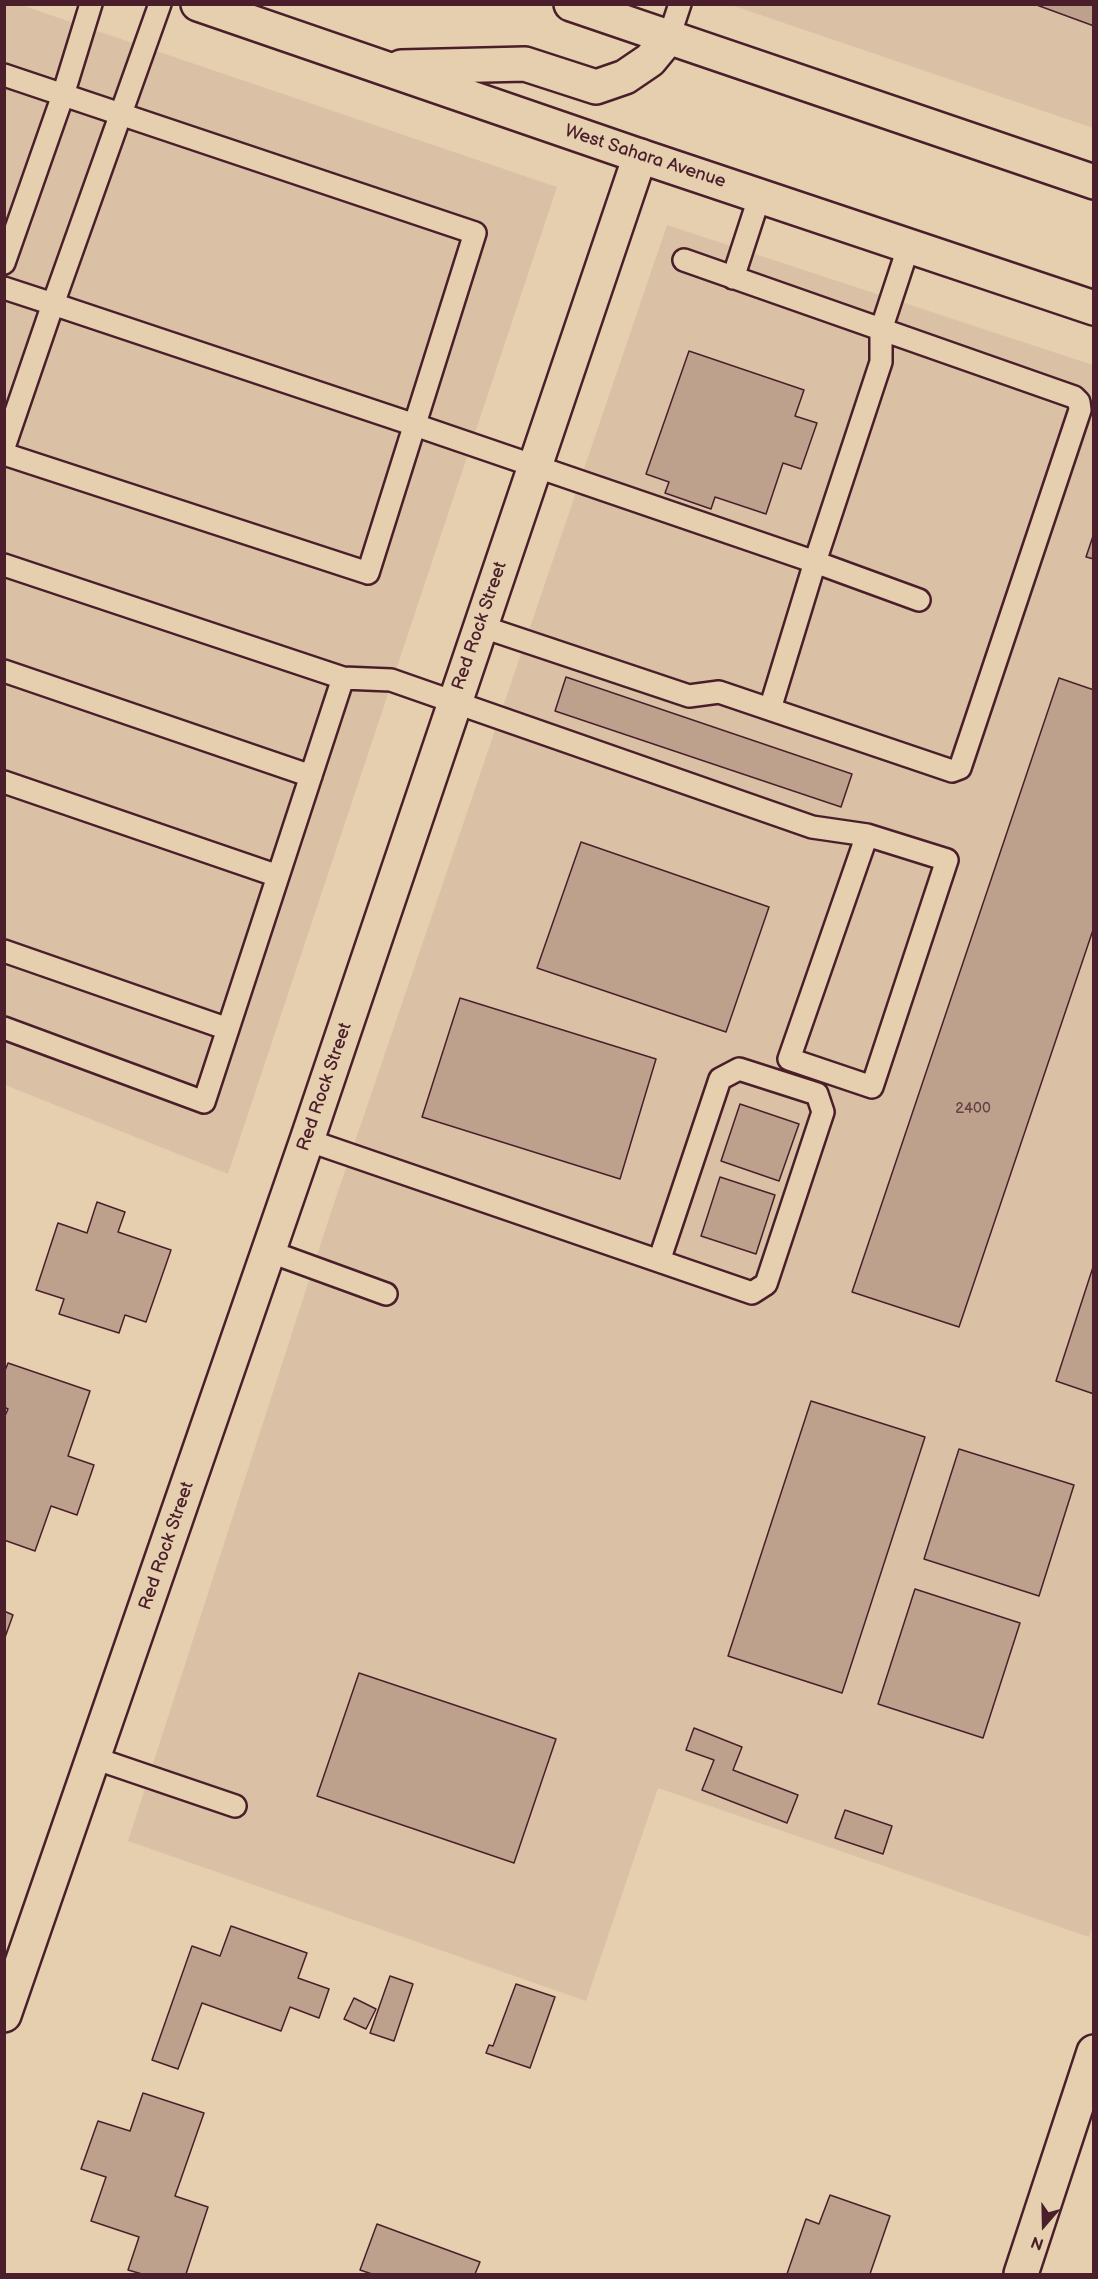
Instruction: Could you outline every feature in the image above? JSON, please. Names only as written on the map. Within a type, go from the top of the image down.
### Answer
[{"type":"main road","name":"West Sahara Avenue","points":[[198,4],[640,156],[1094,308]]},
{"type":"main road","points":[[571,4],[1094,182]]},
{"type":"main road","points":[[380,67],[525,64],[596,87],[625,77],[650,60],[669,37]]},
{"type":"main road","name":"Red Rock Street","points":[[4,2016],[307,1140],[640,156]]},
{"type":"main road","points":[[1021,2274],[1094,2052]]},
{"type":"lane","points":[[4,262],[63,94],[91,4]]},
{"type":"lane","points":[[4,447],[160,4]]},
{"type":"lane","points":[[669,37],[680,4]]},
{"type":"lane","points":[[4,75],[475,233],[368,573],[4,454]]},
{"type":"lane","points":[[733,278],[760,195]]},
{"type":"lane","points":[[770,709],[815,562],[881,362],[881,330],[909,245]]},
{"type":"lane","points":[[480,626],[689,696],[718,692],[952,771],[960,768],[1080,410],[1079,402],[1074,397],[684,260]]},
{"type":"lane","points":[[4,288],[534,465],[919,600]]},
{"type":"lane","points":[[4,565],[343,678],[391,680],[812,828],[867,835],[947,860],[872,1087],[789,1059],[867,835]]},
{"type":"lane","points":[[4,671],[311,776]]},
{"type":"lane","points":[[4,1028],[204,1102],[343,678]]},
{"type":"lane","points":[[4,782],[278,876]]},
{"type":"lane","points":[[4,951],[228,1029]]},
{"type":"lane","points":[[307,1140],[752,1293],[766,1284],[823,1112],[817,1094],[739,1069],[720,1079],[659,1260]]},
{"type":"lane","points":[[268,1251],[386,1294]]},
{"type":"lane","points":[[94,1758],[235,1806]]},
{"type":"shaded area","points":[[4,5],[21,5],[557,187],[228,1174],[5,1085]]},
{"type":"shaded area","points":[[731,5],[1093,5],[1093,128]]},
{"type":"shaded area","points":[[667,225],[1093,365],[1094,1924],[1089,1937],[658,1788],[586,2001],[128,1841],[332,1209]]},
{"type":"building","points":[[1034,4],[1094,4],[1094,26]]},
{"type":"building","points":[[689,351],[804,390],[795,416],[817,423],[801,469],[783,463],[766,514],[715,497],[711,509],[665,493],[669,482],[646,474]]},
{"type":"building","points":[[1094,533],[1094,559],[1086,557]]},
{"type":"building","points":[[566,677],[852,774],[841,807],[555,711]]},
{"type":"building","points":[[1059,678],[1094,690],[1094,927],[959,1327],[852,1292]]},
{"type":"building","points":[[581,842],[769,907],[726,1032],[537,968]]},
{"type":"building","points":[[460,998],[656,1059],[620,1179],[422,1117]]},
{"type":"building","points":[[740,1104],[799,1124],[779,1181],[721,1161]]},
{"type":"building","points":[[720,1177],[775,1195],[756,1254],[701,1236]]},
{"type":"building","points":[[97,1202],[125,1212],[118,1232],[171,1250],[146,1322],[125,1315],[119,1333],[59,1314],[64,1299],[36,1290],[58,1223],[87,1233]]},
{"type":"building","points":[[1094,1264],[1094,1394],[1056,1381]]},
{"type":"building","points":[[8,1363],[90,1391],[68,1456],[94,1465],[77,1515],[51,1506],[35,1551],[4,1540],[4,1418],[8,1409],[4,1407],[4,1373]]},
{"type":"building","points":[[811,1401],[925,1437],[842,1693],[728,1656]]},
{"type":"building","points":[[959,1449],[1074,1485],[1039,1596],[924,1559]]},
{"type":"building","points":[[915,1589],[1020,1623],[983,1738],[878,1704]]},
{"type":"building","points":[[4,1611],[13,1615],[4,1640]]},
{"type":"building","points":[[359,1673],[556,1739],[514,1863],[317,1796]]},
{"type":"building","points":[[694,1728],[742,1747],[733,1770],[798,1795],[787,1823],[702,1790],[714,1760],[686,1750]]},
{"type":"building","points":[[845,1810],[892,1826],[883,1854],[835,1838]]},
{"type":"building","points":[[231,1926],[307,1953],[298,1978],[329,1989],[319,2018],[290,2007],[281,2031],[202,2003],[178,2069],[152,2060],[192,1946],[220,1956]]},
{"type":"building","points":[[390,1976],[413,1984],[394,2041],[370,2033]]},
{"type":"building","points":[[516,1984],[555,1997],[530,2068],[486,2053],[489,2045],[493,2046]]},
{"type":"building","points":[[354,1998],[376,2009],[366,2029],[344,2019]]},
{"type":"building","points":[[143,2093],[204,2113],[175,2196],[208,2207],[186,2274],[142,2274],[128,2270],[139,2237],[91,2221],[106,2177],[81,2169],[98,2121],[130,2131]]},
{"type":"building","points":[[830,2195],[890,2216],[870,2274],[787,2274],[806,2219],[819,2224]]},
{"type":"building","points":[[377,2224],[480,2262],[475,2274],[372,2274],[360,2270]]}]
